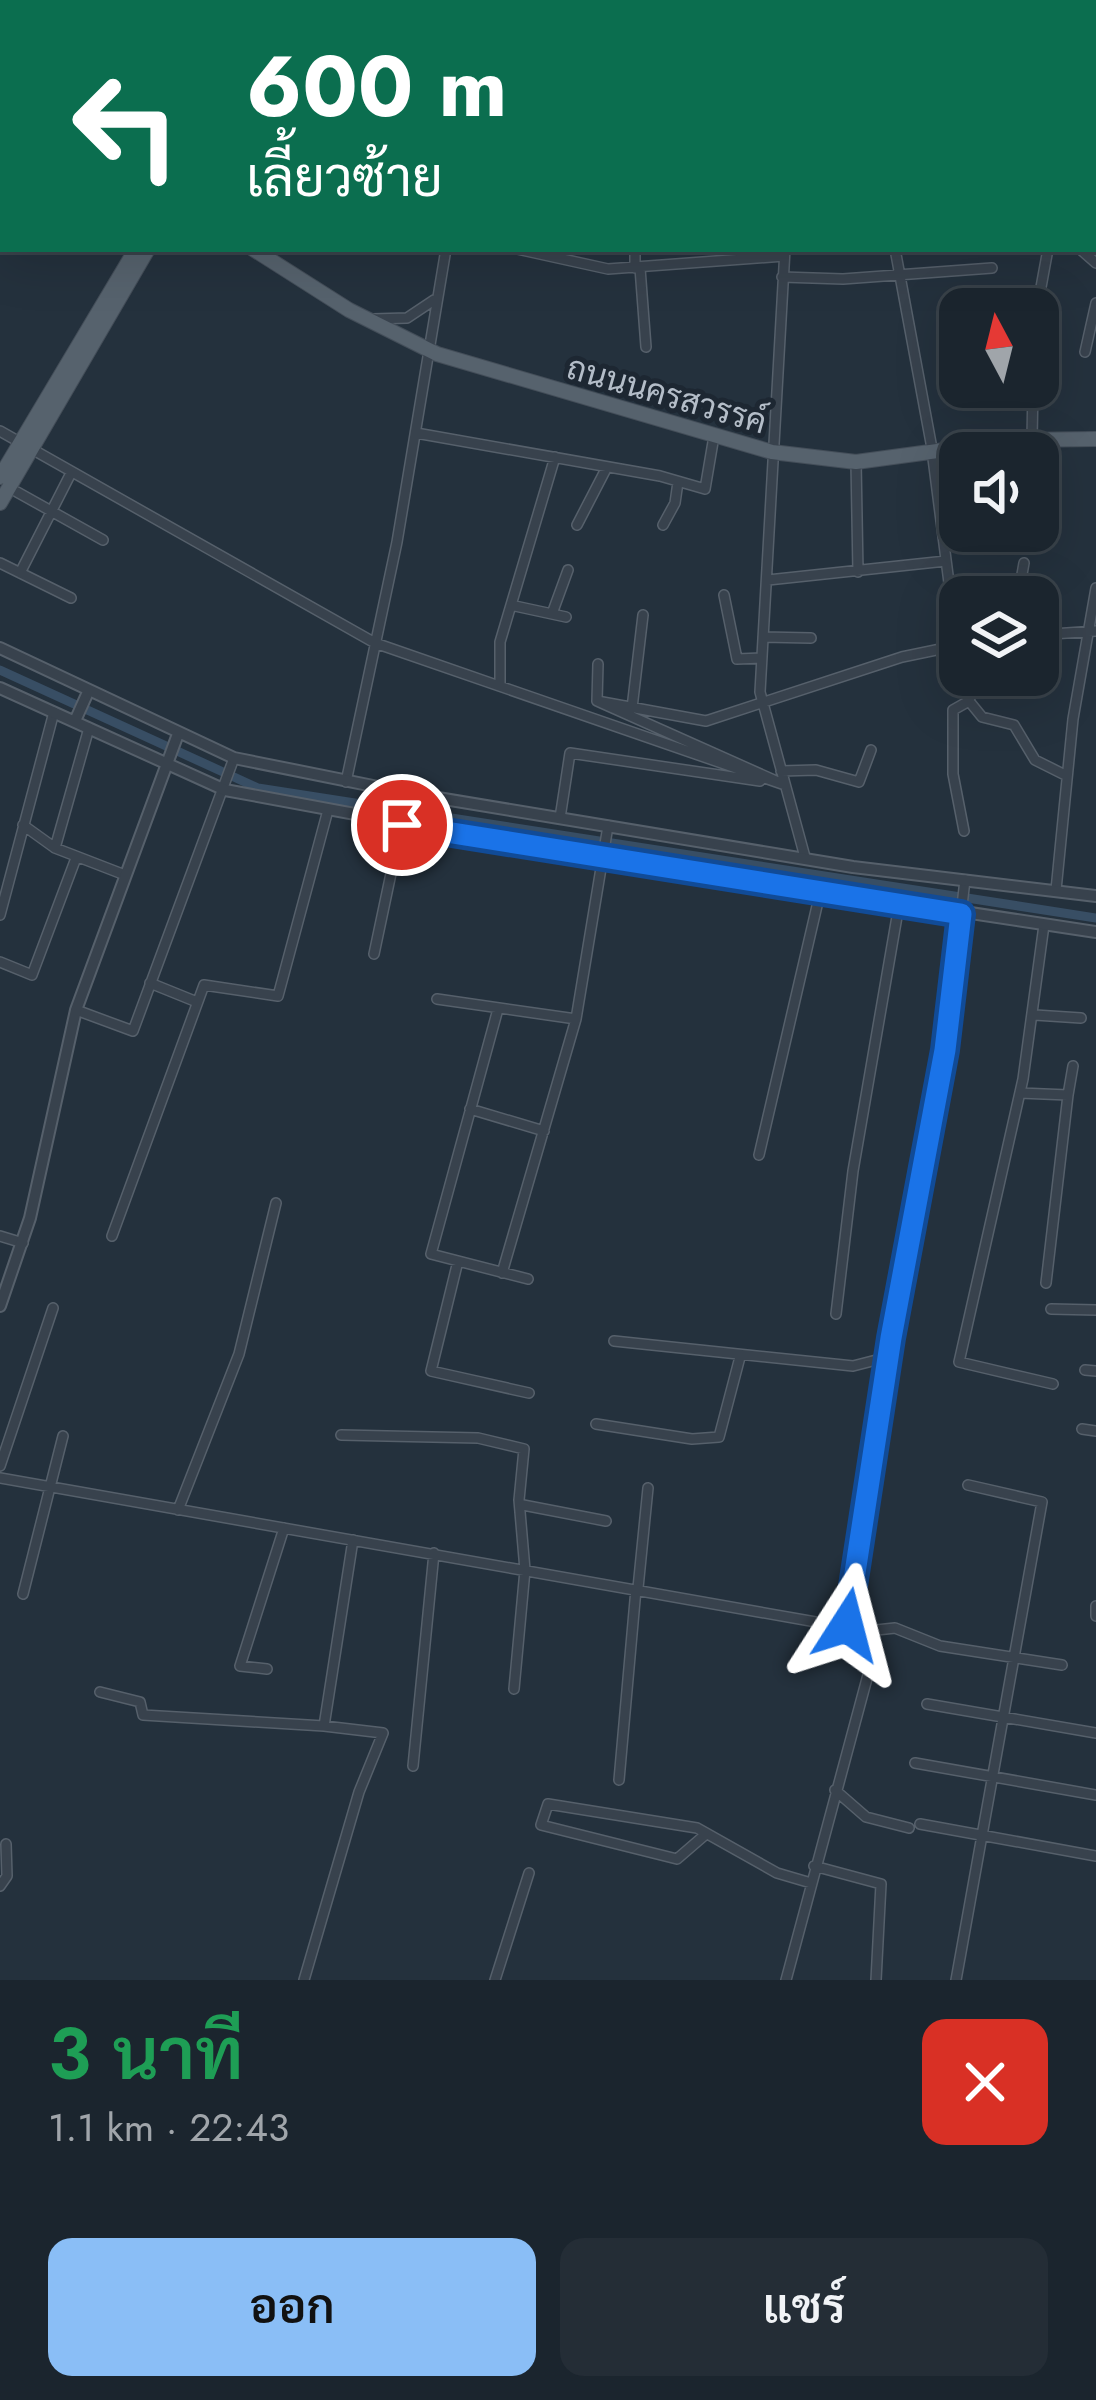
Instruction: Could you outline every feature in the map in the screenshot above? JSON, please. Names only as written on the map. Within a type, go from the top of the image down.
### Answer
[{"type":"main road","points":[[0,503],[25,448],[134,252]]},
{"type":"main road","points":[[0,477],[25,448],[146,252]]},
{"type":"main road","name":"ถนนนครสวรรค์","points":[[258,252],[428,350],[714,436],[772,452],[856,462],[939,453]]},
{"type":"main road","name":"ถนนนครสวรรค์","points":[[1059,439],[1096,439]]},
{"type":"street","points":[[346,782],[416,433],[445,252]]},
{"type":"street","points":[[531,252],[608,269],[785,252],[762,705],[805,857]]},
{"type":"street","points":[[635,252],[646,347]]},
{"type":"street","points":[[896,252],[948,576]]},
{"type":"street","points":[[1041,288],[1047,252]]},
{"type":"street","points":[[782,277],[901,276],[992,268]]},
{"type":"street","points":[[367,319],[407,318],[435,298]]},
{"type":"street","points":[[1085,352],[1096,303]]},
{"type":"street","points":[[0,431],[375,643],[785,785]]},
{"type":"street","points":[[416,433],[705,489],[714,436]]},
{"type":"street","points":[[500,683],[500,642],[515,606],[555,457]]},
{"type":"street","points":[[856,462],[858,572]]},
{"type":"street","points":[[577,525],[607,469]]},
{"type":"street","points":[[20,573],[71,473]]},
{"type":"street","points":[[663,525],[675,502],[678,482]]},
{"type":"street","points":[[17,492],[103,541]]},
{"type":"street","points":[[768,580],[946,561]]},
{"type":"street","points":[[0,563],[70,598]]},
{"type":"street","points":[[1022,576],[1024,563]]},
{"type":"street","points":[[553,611],[568,570]]},
{"type":"street","points":[[1056,890],[1067,776],[1096,588]]},
{"type":"street","points":[[724,596],[737,659],[762,658]]},
{"type":"street","points":[[515,606],[566,617]]},
{"type":"street","points":[[632,707],[643,616]]},
{"type":"street","points":[[1059,633],[1092,631]]},
{"type":"street","points":[[764,637],[811,638]]},
{"type":"street","points":[[0,649],[234,758],[408,794],[853,867],[1096,896]]},
{"type":"street","points":[[597,701],[706,721],[939,649]]},
{"type":"street","points":[[597,701],[598,664]]},
{"type":"street","points":[[0,688],[224,790],[603,858],[1096,932]]},
{"type":"street","points":[[75,722],[88,692]]},
{"type":"street","points":[[964,831],[951,741],[953,710],[971,696]]},
{"type":"street","points":[[597,701],[785,785]]},
{"type":"street","points":[[969,701],[982,718],[1014,724],[1035,760],[1067,776]]},
{"type":"street","points":[[0,915],[54,712]]},
{"type":"street","points":[[55,848],[89,728]]},
{"type":"street","points":[[0,1306],[22,1243],[76,1010],[178,734]]},
{"type":"street","points":[[781,771],[816,770],[859,782],[871,750]]},
{"type":"street","points":[[560,818],[570,753],[785,785]]},
{"type":"street","points":[[76,1010],[133,1031],[234,758]]},
{"type":"street","points":[[374,954],[408,794]]},
{"type":"street","points":[[112,1236],[204,985],[278,996],[328,811]]},
{"type":"street","points":[[23,825],[55,848],[125,875]]},
{"type":"street","points":[[502,1273],[576,1019],[608,826]]},
{"type":"street","points":[[0,962],[32,975],[76,858]]},
{"type":"street","points":[[848,897],[853,867]]},
{"type":"street","points":[[847,1625],[888,1357],[945,1050],[965,880]]},
{"type":"street","points":[[759,1156],[820,892]]},
{"type":"street","points":[[836,1314],[853,1172],[899,905]]},
{"type":"street","points":[[1044,925],[1035,1016],[959,1363],[1053,1384]]},
{"type":"street","points":[[150,983],[197,1002]]},
{"type":"street","points":[[437,999],[576,1019]]},
{"type":"street","points":[[497,1009],[431,1254],[528,1279]]},
{"type":"street","points":[[1035,1016],[1081,1018]]},
{"type":"street","points":[[1046,1283],[1072,1066]]},
{"type":"street","points":[[1020,1093],[1068,1096]]},
{"type":"street","points":[[470,1109],[544,1131]]},
{"type":"street","points":[[178,1510],[239,1354],[276,1203]]},
{"type":"street","points":[[0,1236],[22,1243]]},
{"type":"street","points":[[458,1261],[431,1371],[530,1393]]},
{"type":"street","points":[[0,1466],[53,1308]]},
{"type":"street","points":[[1051,1309],[1096,1310]]},
{"type":"street","points":[[614,1341],[853,1366],[888,1357]]},
{"type":"street","points":[[596,1424],[692,1439],[718,1436],[740,1357]]},
{"type":"street","points":[[1082,1430],[1096,1431]]},
{"type":"street","points":[[341,1435],[478,1438],[524,1449],[519,1500],[525,1570],[514,1689]]},
{"type":"street","points":[[22,1594],[63,1436]]},
{"type":"street","points":[[0,1478],[867,1631],[895,1628],[940,1646],[1061,1665]]},
{"type":"street","points":[[956,1980],[1042,1502],[968,1485]]},
{"type":"street","points":[[619,1780],[648,1488]]},
{"type":"street","points":[[523,1505],[606,1520]]},
{"type":"street","points":[[267,1669],[240,1666],[284,1528]]},
{"type":"street","points":[[324,1726],[353,1540]]},
{"type":"street","points":[[413,1766],[434,1553]]},
{"type":"street","points":[[1096,1606],[1096,1616]]},
{"type":"street","points":[[786,1980],[876,1645],[867,1631]]},
{"type":"street","points":[[100,1692],[140,1702],[143,1714],[383,1733],[359,1792],[304,1980]]},
{"type":"street","points":[[927,1704],[1096,1733]]},
{"type":"street","points":[[915,1763],[1096,1795]]},
{"type":"street","points":[[836,1790],[866,1817],[1096,1856]]},
{"type":"street","points":[[706,1834],[677,1859],[541,1825],[548,1804],[706,1834],[776,1873],[811,1882]]},
{"type":"street","points":[[0,1886],[7,1876],[7,1844]]},
{"type":"street","points":[[814,1866],[881,1884],[876,1980]]},
{"type":"street","points":[[495,1980],[530,1873]]},
{"type":"waterway","points":[[0,670],[258,788],[1096,918]]},
{"type":"route","points":[[402,825],[961,914],[945,1050],[891,1338],[847,1625]]}]
